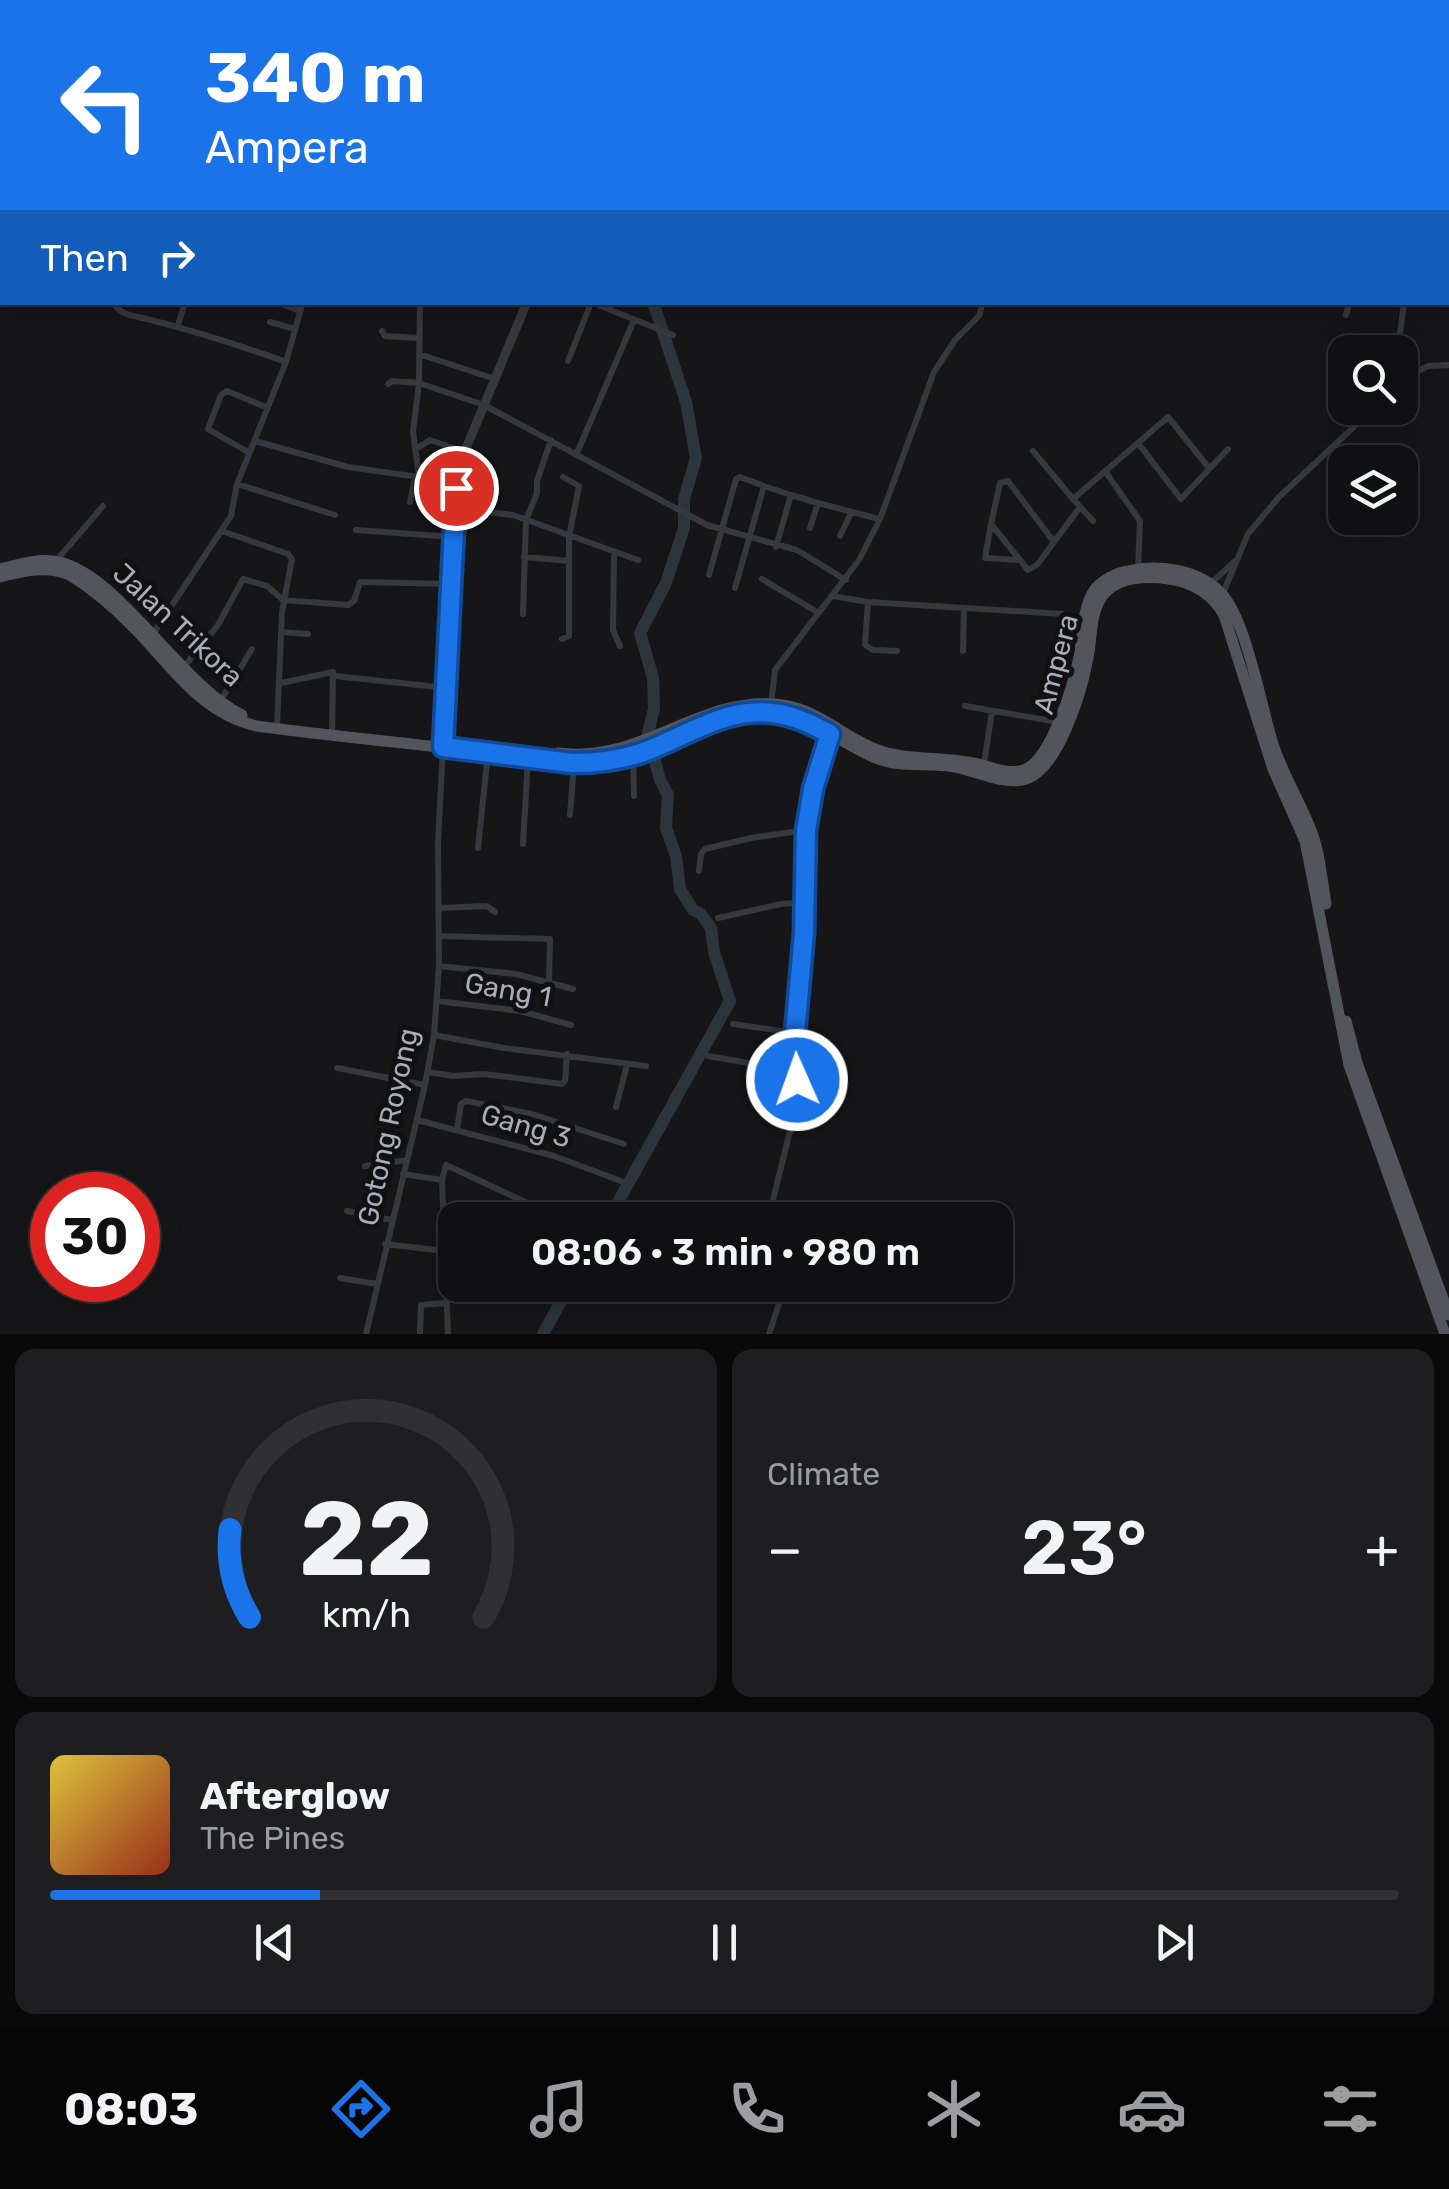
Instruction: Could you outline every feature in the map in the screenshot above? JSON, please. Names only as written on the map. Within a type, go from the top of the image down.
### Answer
[{"type":"main road","points":[[0,569],[56,561]]},
{"type":"main road","name":"Jalan Trikora","points":[[56,561],[91,578],[220,702],[277,726]]},
{"type":"main road","points":[[1138,569],[1182,571],[1213,593],[1228,624],[1273,769],[1305,841],[1340,1025],[1444,1334]]},
{"type":"main road","name":"Ampera","points":[[662,739],[729,716],[787,710],[811,713],[887,753],[950,757],[1016,772],[1028,769],[1044,752],[1058,722],[1079,660],[1090,598],[1109,578],[1138,569]]},
{"type":"main road","name":"Jalan Trikora","points":[[0,577],[38,570],[70,575],[125,619],[192,691],[243,722],[443,745]]},
{"type":"main road","name":"Ampera","points":[[488,750],[574,763],[638,750],[717,711],[772,704],[892,763],[950,766],[999,779],[1028,778],[1047,764],[1064,731],[1084,676],[1103,594],[1128,580],[1152,578],[1176,580],[1213,593]]},
{"type":"main road","name":"Ampera","points":[[443,745],[585,755],[638,750]]},
{"type":"main road","points":[[1359,1081],[1449,1315]]},
{"type":"street","points":[[114,305],[128,314],[218,336],[286,362]]},
{"type":"street","points":[[178,326],[184,305]]},
{"type":"street","points":[[410,502],[417,477],[413,432],[420,305]]},
{"type":"street","points":[[443,745],[456,488],[465,452],[527,305]]},
{"type":"street","points":[[568,361],[590,305]]},
{"type":"street","points":[[596,305],[672,335]]},
{"type":"street","points":[[772,704],[775,670],[846,580],[879,519],[934,372],[979,316],[982,305]]},
{"type":"street","points":[[1346,315],[1349,305]]},
{"type":"street","points":[[1400,335],[1404,305]]},
{"type":"street","points":[[152,634],[231,516],[237,484],[286,362],[302,307]]},
{"type":"street","points":[[576,453],[634,320]]},
{"type":"street","points":[[270,322],[295,329]]},
{"type":"street","points":[[382,331],[385,336],[418,338]]},
{"type":"street","points":[[419,354],[494,380]]},
{"type":"street","points":[[1418,371],[1449,364]]},
{"type":"street","points":[[388,384],[418,383],[484,405],[720,530],[797,550],[846,580]]},
{"type":"street","points":[[248,452],[208,429],[221,396],[227,390],[268,408]]},
{"type":"street","points":[[1074,499],[1168,417],[1210,468]]},
{"type":"street","points":[[1213,593],[1248,534],[1279,497],[1356,425]]},
{"type":"street","points":[[416,449],[430,440],[465,452]]},
{"type":"street","points":[[523,614],[526,520],[552,440]]},
{"type":"street","points":[[255,441],[348,466],[456,488]]},
{"type":"street","points":[[1138,443],[1180,499],[1228,449]]},
{"type":"street","points":[[1033,451],[1093,520]]},
{"type":"street","points":[[460,471],[491,482]]},
{"type":"street","points":[[1105,471],[1140,521],[1138,569]]},
{"type":"street","points":[[562,639],[568,636],[569,536],[579,486],[563,477]]},
{"type":"street","points":[[709,574],[738,477],[818,504],[879,519]]},
{"type":"street","points":[[1018,560],[985,558],[1000,483],[1006,480],[1054,542]]},
{"type":"street","points":[[237,484],[335,515]]},
{"type":"street","points":[[735,588],[764,486]]},
{"type":"street","points":[[776,547],[790,495]]},
{"type":"street","points":[[810,528],[818,504]]},
{"type":"street","points":[[56,561],[103,506]]},
{"type":"street","points":[[991,524],[1030,570],[1080,506]]},
{"type":"street","points":[[454,508],[513,515],[638,560]]},
{"type":"street","points":[[840,536],[850,513]]},
{"type":"street","points":[[356,530],[452,537]]},
{"type":"street","points":[[222,531],[288,554],[292,559],[283,600],[277,726]]},
{"type":"street","points":[[614,552],[613,630],[620,646]]},
{"type":"street","points":[[524,557],[569,561]]},
{"type":"street","points":[[1213,593],[1234,562]]},
{"type":"street","points":[[182,669],[218,625],[243,579],[272,588],[283,600],[348,605],[353,603],[360,582],[452,584]]},
{"type":"street","points":[[762,579],[817,612]]},
{"type":"street","points":[[832,596],[868,602],[1063,614]]},
{"type":"street","points":[[868,602],[865,645],[873,650],[897,651]]},
{"type":"street","points":[[963,651],[964,608]]},
{"type":"street","points":[[281,632],[308,634]]},
{"type":"street","points":[[220,702],[252,650]]},
{"type":"street","points":[[281,682],[330,671],[335,676],[447,688]]},
{"type":"street","points":[[332,732],[335,676]]},
{"type":"street","points":[[965,706],[1058,722]]},
{"type":"street","points":[[984,766],[992,711]]},
{"type":"street","points":[[773,1202],[791,1138],[806,902],[806,830],[816,774],[830,734]]},
{"type":"street","name":"Gotong Royong","points":[[366,1334],[434,1035],[440,966],[438,827],[443,745]]},
{"type":"street","points":[[478,848],[488,750]]},
{"type":"street","points":[[634,796],[638,750]]},
{"type":"street","points":[[523,844],[528,757]]},
{"type":"street","points":[[570,815],[574,763]]},
{"type":"street","points":[[699,871],[705,849],[806,830]]},
{"type":"street","points":[[718,918],[806,902]]},
{"type":"street","points":[[439,908],[487,906],[495,912]]},
{"type":"street","points":[[440,936],[550,939],[549,982]]},
{"type":"street","points":[[440,966],[490,970],[573,989]]},
{"type":"street","name":"Gang 1","points":[[437,1001],[520,1011],[571,1025]]},
{"type":"street","points":[[733,1024],[795,1033]]},
{"type":"street","points":[[434,1035],[646,1066]]},
{"type":"street","points":[[428,1072],[453,1076],[484,1074],[562,1084],[567,1054]]},
{"type":"street","points":[[708,1056],[796,1071]]},
{"type":"street","points":[[616,1107],[627,1065]]},
{"type":"street","points":[[337,1068],[425,1086]]},
{"type":"street","points":[[458,1129],[461,1104],[468,1102],[532,1114],[624,1144]]},
{"type":"street","name":"Gang 3","points":[[416,1120],[554,1156],[621,1181]]},
{"type":"street","points":[[365,1166],[407,1160]]},
{"type":"street","points":[[443,1202],[442,1180],[449,1164],[527,1202]]},
{"type":"street","points":[[403,1174],[442,1180]]},
{"type":"street","points":[[347,1211],[392,1220]]},
{"type":"street","points":[[386,1244],[438,1250]]},
{"type":"street","points":[[340,1278],[377,1284]]},
{"type":"street","points":[[768,1334],[779,1302]]},
{"type":"street","points":[[420,1334],[421,1305],[448,1303],[448,1334]]},
{"type":"waterway","points":[[618,1202],[730,1001],[714,952],[711,928],[680,889],[676,856],[666,828],[668,795],[660,780],[648,733],[654,709],[653,678],[640,633],[666,583],[684,528],[684,499],[696,458],[686,402],[654,305]]},
{"type":"waterway","points":[[543,1334],[561,1302]]},
{"type":"route","points":[[456,488],[443,747],[572,763],[593,762],[642,752],[729,716],[762,712],[794,717],[830,734],[820,760],[806,830],[806,902],[795,1033],[797,1080]]}]
